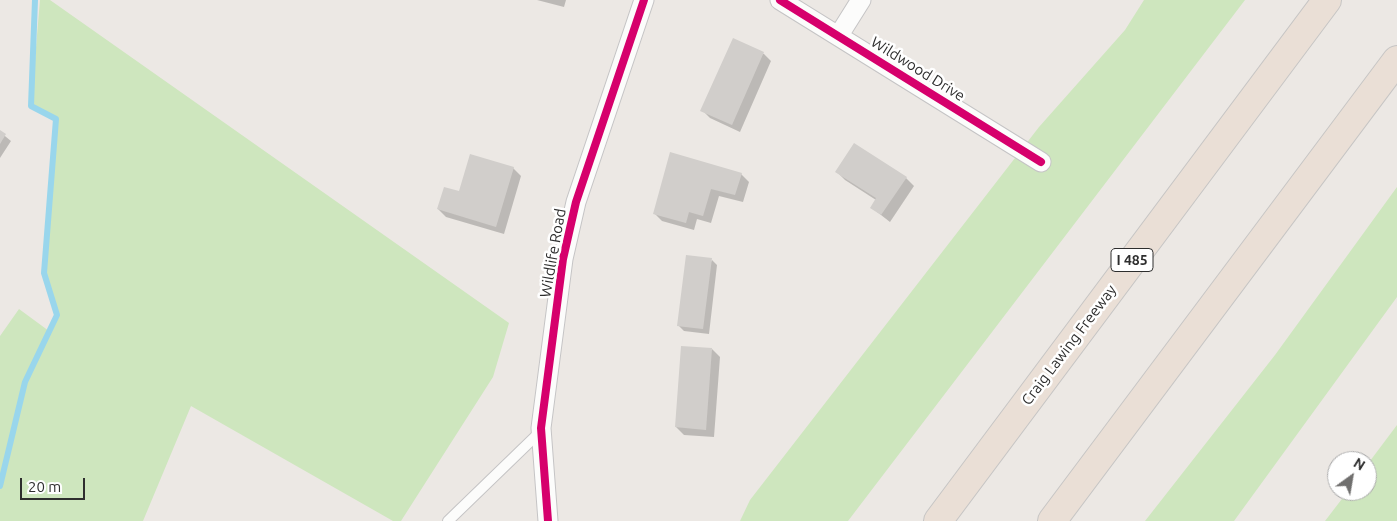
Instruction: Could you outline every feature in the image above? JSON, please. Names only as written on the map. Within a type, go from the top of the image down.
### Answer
[{"type":"highway","name":"Craig Lawing Freeway","points":[[938,521],[1327,0]]},
{"type":"highway","points":[[1052,521],[1397,60]]},
{"type":"street","name":"Wildlife Road","points":[[548,521],[541,431],[563,259],[576,202],[644,0]]},
{"type":"street","name":"Wildwood Drive","points":[[780,0],[1041,162]]},
{"type":"street","points":[[839,35],[862,0]]},
{"type":"lane","points":[[448,521],[541,431]]},
{"type":"green space","points":[[40,0],[50,0],[509,323],[493,377],[401,521],[393,521],[191,406],[143,521],[0,521],[0,336],[19,309],[49,331],[57,315],[44,273],[56,119],[31,106]]},
{"type":"green space","points":[[1144,0],[1245,0],[848,521],[740,521],[750,500],[1039,127],[1125,30]]},
{"type":"green space","points":[[1397,187],[1397,297],[1234,521],[1145,521],[1275,355]]},
{"type":"green space","points":[[1397,425],[1397,521],[1325,521],[1340,501],[1377,501],[1377,452]]},
{"type":"building","points":[[733,38],[764,52],[732,125],[700,111]]},
{"type":"building","points":[[0,130],[6,134],[0,144]]},
{"type":"building","points":[[854,143],[907,177],[881,215],[870,208],[876,198],[835,172]]},
{"type":"building","points":[[670,152],[742,173],[735,195],[711,189],[703,216],[689,212],[686,223],[653,214]]},
{"type":"building","points":[[470,154],[514,167],[496,227],[437,209],[444,187],[459,191]]},
{"type":"building","points":[[686,255],[712,258],[703,329],[677,326]]},
{"type":"building","points":[[681,346],[712,348],[706,430],[675,427]]},
{"type":"waterway","points":[[0,486],[25,382],[57,315],[44,273],[56,119],[31,106],[35,0]]},
{"type":"cycle path","points":[[548,521],[541,428],[563,259],[576,202],[644,0]]},
{"type":"cycle path","points":[[780,0],[1041,162]]}]
